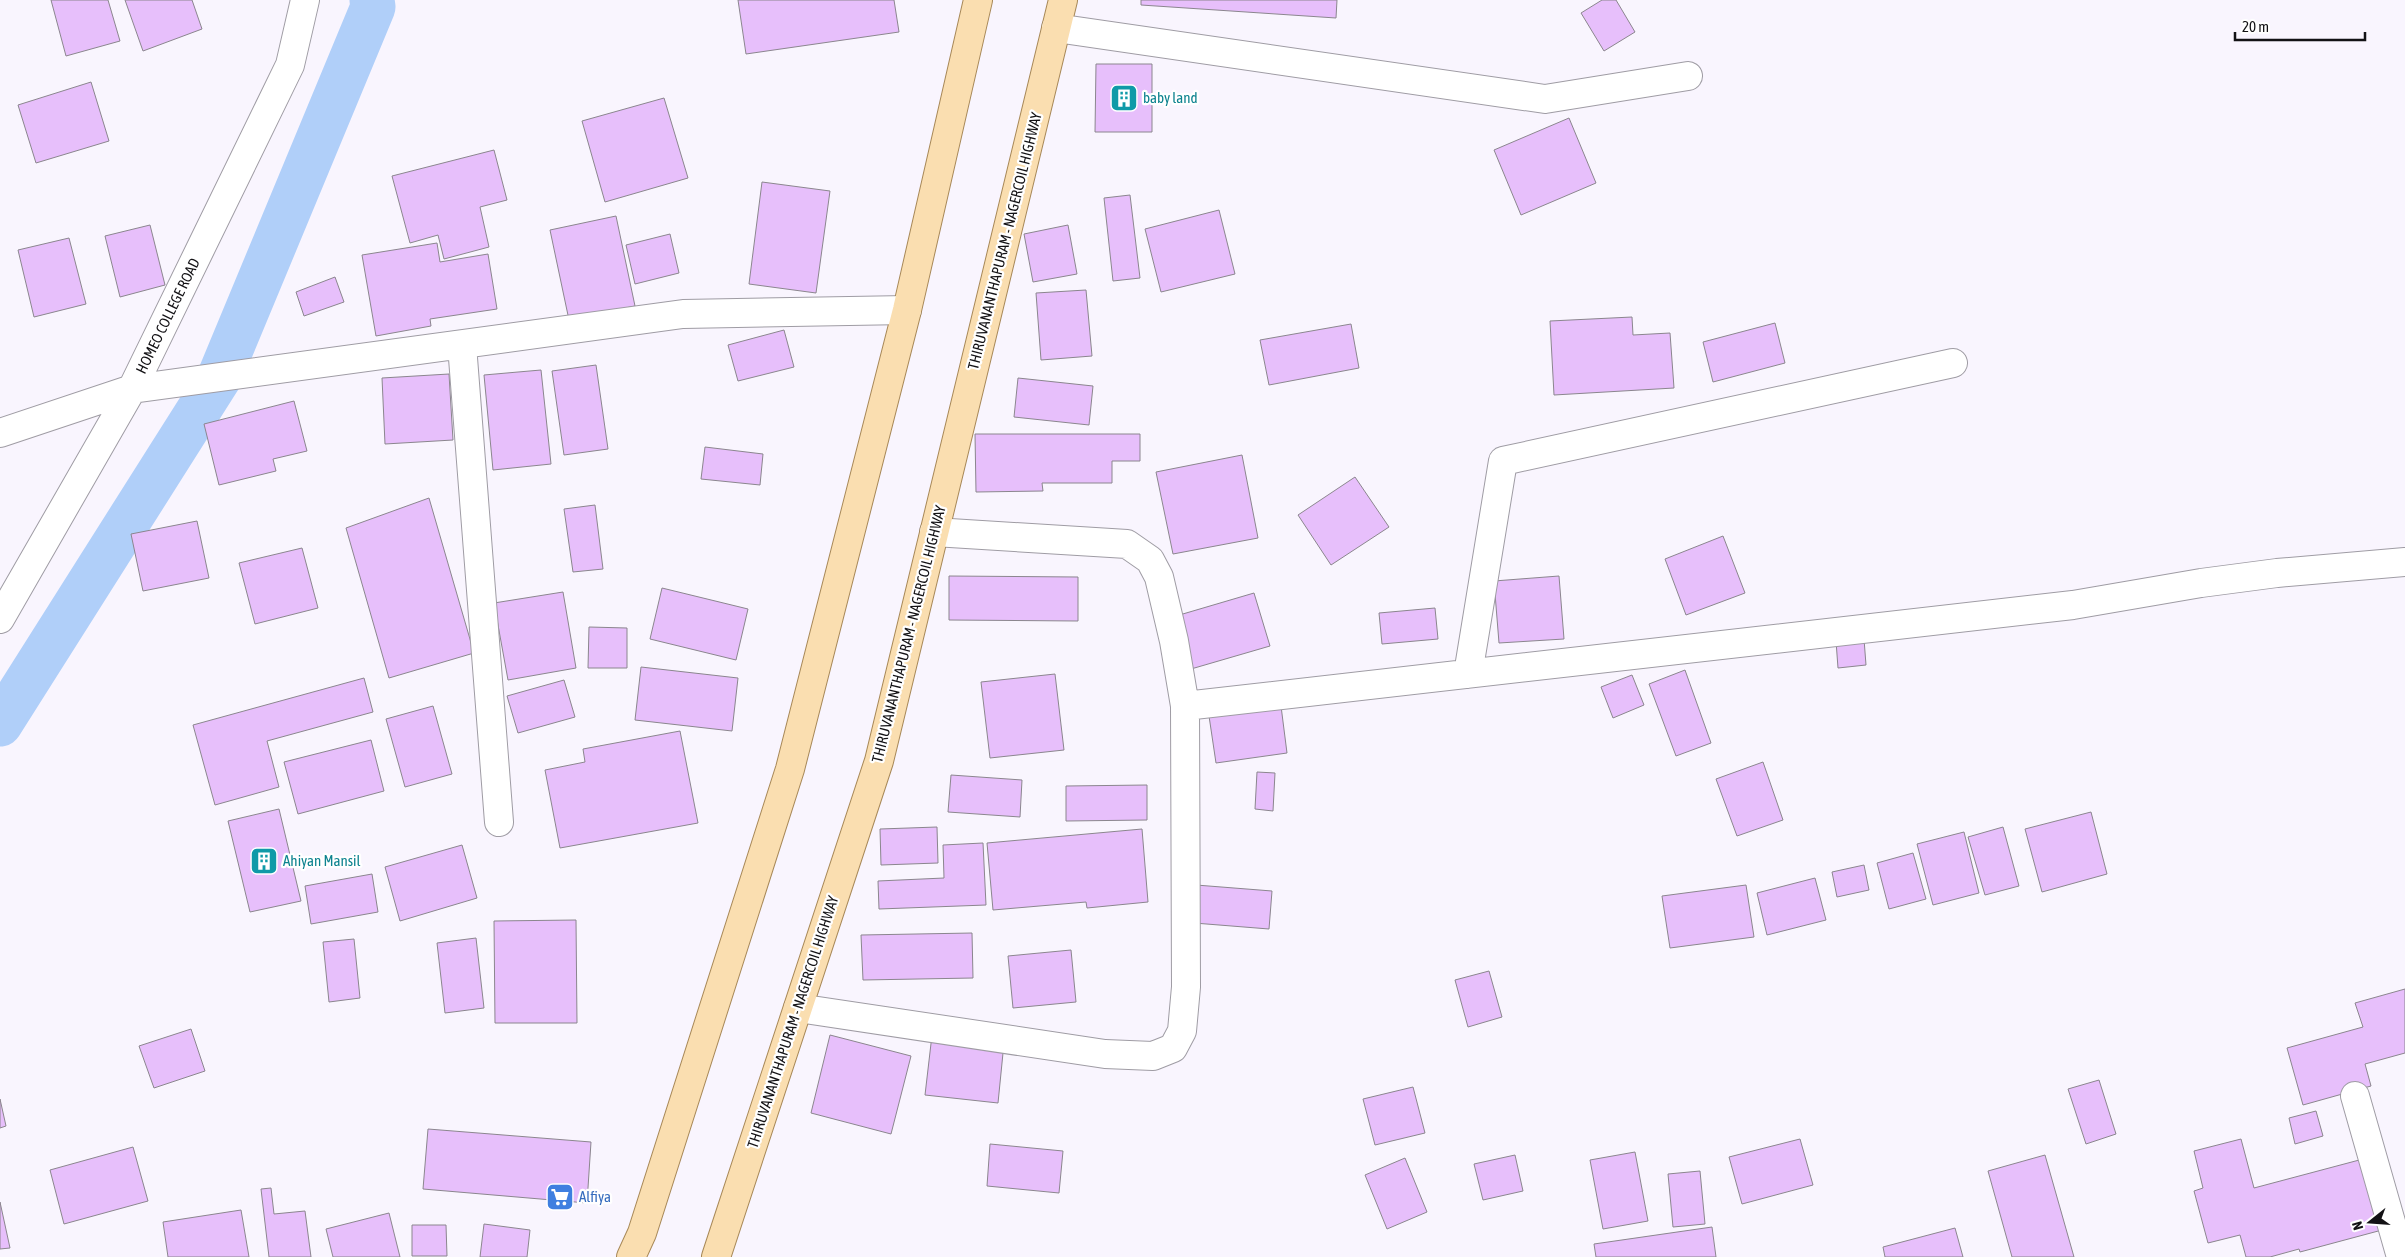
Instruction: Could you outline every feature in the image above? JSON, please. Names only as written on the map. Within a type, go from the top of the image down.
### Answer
[{"type":"main road","points":[[632,1257],[642,1233],[790,769],[907,310],[978,0]]},
{"type":"main road","name":"THIRUVANANTHAPURAM - NAGERCOIL HIGHWAY","points":[[716,1257],[879,761],[1063,0]]},
{"type":"street","name":"HOMEO COLLEGE ROAD","points":[[0,619],[132,390],[290,65],[305,0]]},
{"type":"street","points":[[1056,28],[1545,99],[1688,76]]},
{"type":"street","points":[[0,433],[132,390],[462,346],[683,314],[907,310]]},
{"type":"street","points":[[462,346],[499,822]]},
{"type":"street","points":[[1468,674],[1503,461],[1954,363]]},
{"type":"street","points":[[798,1008],[1105,1054],[1153,1056],[1173,1048],[1182,1031],[1186,987],[1185,706],[1174,641],[1159,577],[1150,560],[1127,544],[934,532]]},
{"type":"street","points":[[1185,706],[2073,605],[2201,583],[2277,573],[2405,562]]},
{"type":"street","points":[[2355,1096],[2401,1257]]},
{"type":"building","points":[[51,0],[108,0],[120,41],[66,56]]},
{"type":"building","points":[[125,0],[192,0],[202,29],[143,51]]},
{"type":"building","points":[[738,0],[894,0],[899,32],[746,54]]},
{"type":"building","points":[[1141,0],[1337,0],[1336,18],[1141,5]]},
{"type":"building","points":[[1602,0],[1616,0],[1635,32],[1604,51],[1581,13]]},
{"type":"building","name":"baby land","points":[[1096,64],[1152,64],[1152,132],[1095,132]]},
{"type":"building","points":[[91,82],[109,141],[36,163],[18,105]]},
{"type":"building","points":[[664,98],[688,178],[605,202],[582,121]]},
{"type":"building","points":[[1569,118],[1596,183],[1521,215],[1494,150]]},
{"type":"building","points":[[494,150],[507,200],[480,207],[489,247],[444,259],[438,235],[410,243],[392,176]]},
{"type":"building","points":[[762,182],[830,191],[816,293],[749,284]]},
{"type":"building","points":[[1130,195],[1140,278],[1113,281],[1104,198]]},
{"type":"building","points":[[1219,210],[1235,274],[1161,292],[1145,229]]},
{"type":"building","points":[[616,216],[635,306],[569,320],[550,230]]},
{"type":"building","points":[[150,225],[165,285],[120,297],[105,236]]},
{"type":"building","points":[[1068,225],[1077,274],[1033,282],[1024,234]]},
{"type":"building","points":[[670,234],[679,273],[635,284],[626,245]]},
{"type":"building","points":[[69,238],[86,304],[34,317],[18,250]]},
{"type":"building","points":[[437,243],[440,262],[488,254],[497,309],[430,319],[431,326],[376,336],[362,255]]},
{"type":"building","points":[[335,277],[344,302],[304,316],[296,292]]},
{"type":"building","points":[[1086,290],[1092,356],[1041,360],[1036,293]]},
{"type":"building","points":[[1632,317],[1633,335],[1670,333],[1674,388],[1554,395],[1550,321]]},
{"type":"building","points":[[1775,323],[1785,363],[1713,382],[1703,342]]},
{"type":"building","points":[[1351,324],[1359,368],[1269,385],[1260,340]]},
{"type":"building","points":[[784,330],[794,367],[738,381],[728,345]]},
{"type":"building","points":[[596,365],[608,449],[564,455],[552,371]]},
{"type":"building","points":[[541,370],[551,464],[493,470],[484,375]]},
{"type":"building","points":[[449,374],[453,440],[385,444],[382,378]]},
{"type":"building","points":[[1018,378],[1093,386],[1089,425],[1014,417]]},
{"type":"building","points":[[294,401],[307,451],[273,459],[276,471],[219,485],[204,424]]},
{"type":"building","points":[[975,434],[1140,434],[1140,461],[1112,461],[1112,483],[1042,483],[1043,491],[976,492]]},
{"type":"building","points":[[705,447],[763,454],[760,485],[701,479]]},
{"type":"building","points":[[1242,455],[1258,538],[1173,554],[1156,472]]},
{"type":"building","points":[[1355,477],[1389,527],[1331,565],[1298,515]]},
{"type":"building","points":[[429,498],[474,653],[389,678],[346,528]]},
{"type":"building","points":[[595,505],[603,569],[573,572],[564,509]]},
{"type":"building","points":[[197,521],[209,578],[143,591],[131,534]]},
{"type":"building","points":[[1723,536],[1745,593],[1686,615],[1665,559]]},
{"type":"building","points":[[302,548],[318,608],[255,624],[239,563]]},
{"type":"building","points":[[949,576],[1078,577],[1078,621],[949,620]]},
{"type":"building","points":[[1559,576],[1564,639],[1499,643],[1494,581]]},
{"type":"building","points":[[662,588],[748,609],[736,660],[650,639]]},
{"type":"building","points":[[563,592],[576,668],[508,680],[494,603]]},
{"type":"building","points":[[1254,593],[1270,646],[1191,669],[1176,616]]},
{"type":"building","points":[[1435,608],[1438,639],[1382,644],[1379,613]]},
{"type":"building","points":[[589,627],[627,628],[627,668],[588,668]]},
{"type":"building","points":[[1864,639],[1866,665],[1838,668],[1836,641]]},
{"type":"building","points":[[641,667],[738,678],[732,731],[635,720]]},
{"type":"building","points":[[1685,670],[1711,743],[1676,756],[1649,684]]},
{"type":"building","points":[[1055,674],[1064,750],[990,758],[981,682]]},
{"type":"building","points":[[1632,675],[1644,705],[1613,718],[1601,687]]},
{"type":"building","points":[[364,678],[373,712],[267,741],[279,787],[215,805],[193,725]]},
{"type":"building","points":[[564,680],[575,717],[518,733],[507,696]]},
{"type":"building","points":[[433,706],[452,774],[405,787],[386,719]]},
{"type":"building","points":[[1281,706],[1287,753],[1216,763],[1209,716]]},
{"type":"building","points":[[680,731],[698,823],[560,848],[545,770],[585,762],[583,749]]},
{"type":"building","points":[[371,740],[384,791],[298,814],[284,762]]},
{"type":"building","points":[[1763,762],[1783,820],[1737,836],[1716,779]]},
{"type":"building","points":[[1257,772],[1275,773],[1273,811],[1255,809]]},
{"type":"building","points":[[951,775],[1022,780],[1020,817],[948,812]]},
{"type":"building","points":[[1147,785],[1147,820],[1066,821],[1066,786]]},
{"type":"building","name":"Ahiyan Mansil","points":[[279,809],[301,901],[250,912],[228,821]]},
{"type":"building","points":[[2091,812],[2107,874],[2042,892],[2025,829]]},
{"type":"building","points":[[937,827],[938,863],[881,865],[880,829]]},
{"type":"building","points":[[2003,827],[2019,886],[1985,895],[1968,837]]},
{"type":"building","points":[[1142,829],[1148,902],[1087,908],[1086,902],[993,910],[987,843]]},
{"type":"building","points":[[1964,832],[1979,893],[1933,905],[1917,844]]},
{"type":"building","points":[[983,843],[986,905],[879,909],[878,881],[944,878],[943,845]]},
{"type":"building","points":[[462,845],[477,898],[400,921],[385,867]]},
{"type":"building","points":[[1913,853],[1926,899],[1889,909],[1877,863]]},
{"type":"building","points":[[1864,865],[1869,890],[1837,897],[1832,872]]},
{"type":"building","points":[[372,874],[378,912],[311,924],[305,886]]},
{"type":"building","points":[[1815,878],[1826,920],[1767,935],[1757,893]]},
{"type":"building","points":[[1196,885],[1272,891],[1269,929],[1194,923]]},
{"type":"building","points":[[1746,885],[1754,937],[1670,948],[1662,896]]},
{"type":"building","points":[[576,920],[577,1023],[495,1023],[494,921]]},
{"type":"building","points":[[972,933],[973,978],[863,980],[861,935]]},
{"type":"building","points":[[476,938],[484,1008],[445,1013],[437,943]]},
{"type":"building","points":[[354,939],[360,998],[329,1002],[323,942]]},
{"type":"building","points":[[1071,950],[1076,1002],[1013,1008],[1008,956]]},
{"type":"building","points":[[1489,971],[1502,1017],[1468,1027],[1455,980]]},
{"type":"building","points":[[2405,989],[2405,1053],[2365,1064],[2371,1086],[2303,1105],[2287,1048],[2363,1027],[2355,1003]]},
{"type":"building","points":[[191,1029],[205,1071],[154,1088],[139,1046]]},
{"type":"building","points":[[830,1035],[911,1056],[891,1134],[811,1113]]},
{"type":"building","points":[[932,1035],[1004,1043],[998,1103],[925,1095]]},
{"type":"building","points":[[2099,1080],[2116,1134],[2086,1144],[2068,1089]]},
{"type":"building","points":[[1413,1087],[1425,1133],[1375,1145],[1363,1099]]},
{"type":"building","points":[[0,1099],[6,1126],[0,1128]]},
{"type":"building","points":[[2316,1111],[2323,1136],[2295,1144],[2289,1118]]},
{"type":"building","points":[[428,1129],[591,1142],[587,1203],[423,1189]]},
{"type":"building","points":[[1800,1139],[1813,1185],[1742,1204],[1729,1157]]},
{"type":"building","points":[[2241,1139],[2254,1188],[2363,1159],[2382,1230],[2300,1252],[2299,1249],[2270,1257],[2246,1257],[2240,1235],[2208,1243],[2194,1191],[2203,1188],[2194,1151]]},
{"type":"building","points":[[990,1144],[1063,1151],[1059,1193],[987,1186]]},
{"type":"building","points":[[133,1147],[148,1201],[64,1224],[50,1170]]},
{"type":"building","points":[[1635,1152],[1648,1221],[1603,1229],[1590,1160]]},
{"type":"building","points":[[1515,1155],[1523,1191],[1483,1200],[1474,1164]]},
{"type":"building","points":[[2045,1155],[2074,1257],[2012,1257],[1988,1171]]},
{"type":"building","points":[[1405,1158],[1427,1212],[1387,1229],[1365,1175]]},
{"type":"building","points":[[1700,1171],[1705,1224],[1673,1227],[1668,1174]]},
{"type":"building","points":[[271,1188],[274,1214],[305,1211],[311,1257],[269,1257],[261,1189]]},
{"type":"building","points":[[0,1202],[10,1248],[0,1249]]},
{"type":"building","points":[[241,1210],[249,1257],[168,1257],[163,1222]]},
{"type":"building","points":[[389,1213],[400,1257],[333,1257],[326,1229]]},
{"type":"building","points":[[484,1224],[530,1230],[527,1257],[480,1257]]},
{"type":"building","points":[[412,1225],[446,1225],[447,1256],[412,1256]]},
{"type":"building","points":[[1712,1227],[1716,1257],[1596,1257],[1594,1244]]},
{"type":"building","points":[[1955,1228],[1963,1257],[1885,1257],[1883,1247]]},
{"type":"waterway","points":[[0,724],[219,378],[373,7],[372,0]]},
{"type":"place","name":"baby land","points":[[1124,98]]},
{"type":"place","name":"Ahiyan Mansil","points":[[264,861]]},
{"type":"place","name":"Alfiya","points":[[560,1197]]}]
